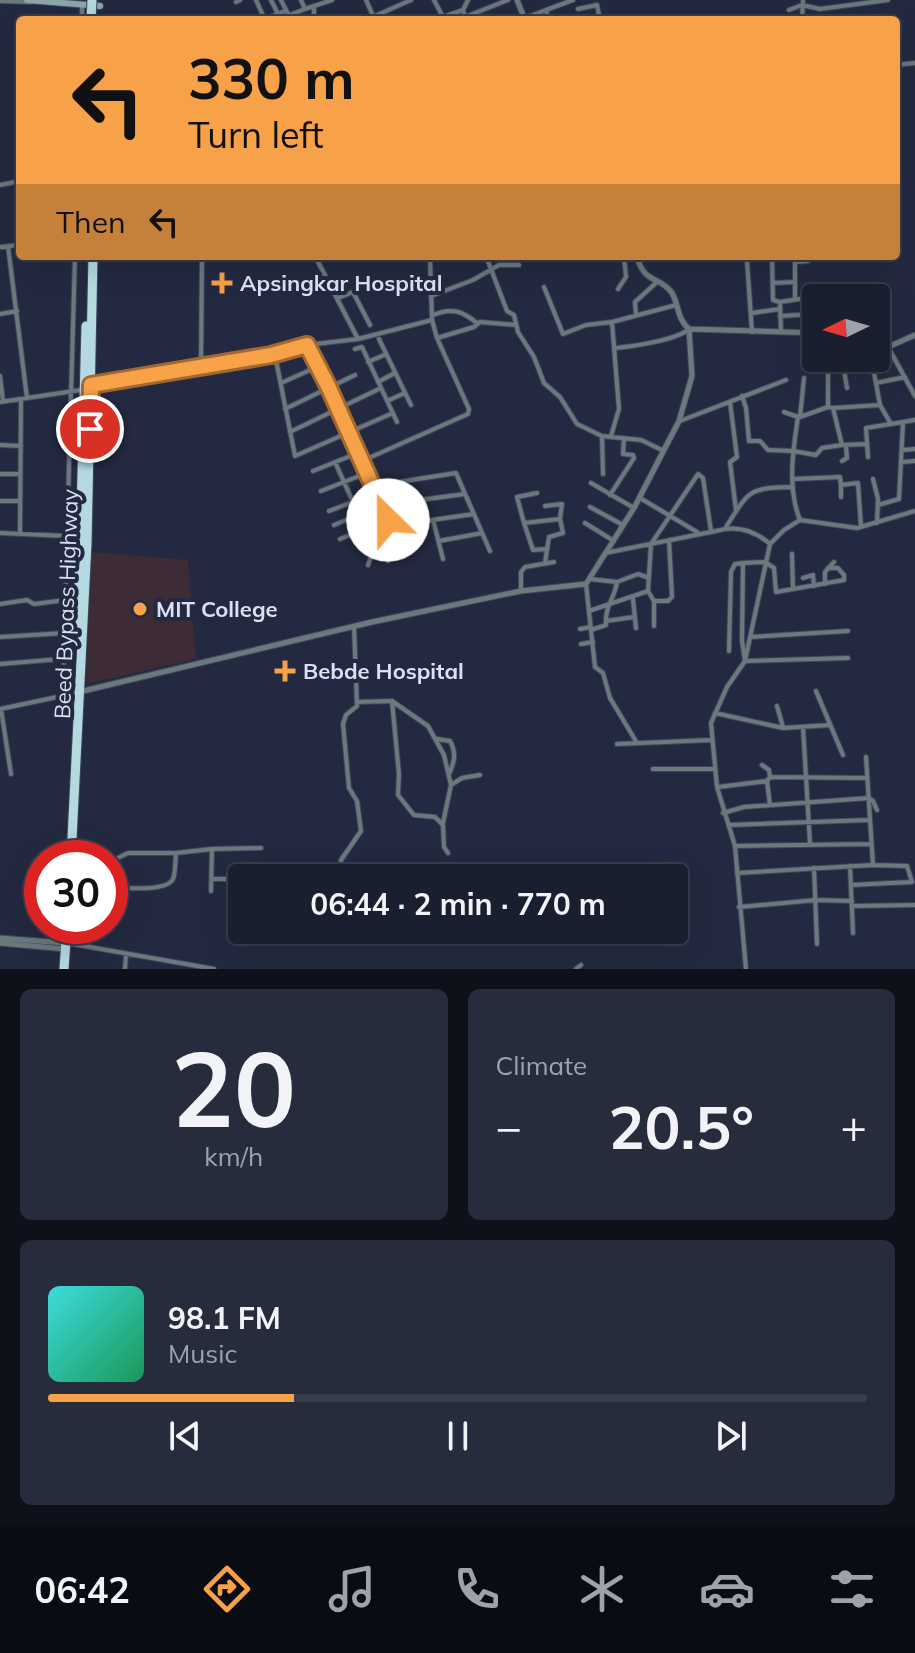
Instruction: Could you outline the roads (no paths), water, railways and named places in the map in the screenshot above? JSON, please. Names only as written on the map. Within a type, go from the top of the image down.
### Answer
[{"type":"highway","name":"Beed Bypass Highway","points":[[70,840],[84,537],[90,260]]},
{"type":"highway","points":[[61,969],[64,945]]},
{"type":"main road","points":[[31,0],[91,2]]},
{"type":"street","points":[[0,1],[28,3],[31,0]]},
{"type":"street","points":[[271,0],[278,14]]},
{"type":"street","points":[[281,0],[288,16]]},
{"type":"street","points":[[301,0],[305,9]]},
{"type":"street","points":[[274,16],[288,16],[332,0]]},
{"type":"street","points":[[377,16],[397,3],[411,0]]},
{"type":"street","points":[[448,16],[463,10],[468,0]]},
{"type":"street","points":[[471,16],[508,0]]},
{"type":"street","points":[[532,16],[573,0]]},
{"type":"street","points":[[789,10],[803,2],[820,9],[888,0]]},
{"type":"street","points":[[578,9],[596,3]]},
{"type":"street","points":[[314,7],[314,16]]},
{"type":"street","points":[[463,10],[465,16]]},
{"type":"street","points":[[546,10],[548,16]]},
{"type":"street","points":[[0,247],[16,245]]},
{"type":"street","points":[[8,246],[24,398],[20,534]]},
{"type":"street","points":[[63,695],[75,260]]},
{"type":"street","points":[[201,365],[202,260]]},
{"type":"street","points":[[317,260],[358,339]]},
{"type":"street","points":[[362,461],[468,414],[469,409],[437,338],[431,296],[431,260]]},
{"type":"street","points":[[488,260],[507,311],[514,315],[544,383],[560,397],[580,425],[602,436],[648,442],[664,451]]},
{"type":"street","points":[[618,289],[626,277],[624,260]]},
{"type":"street","points":[[638,260],[642,272],[672,293],[682,324],[689,329],[802,333]]},
{"type":"street","points":[[746,260],[752,332]]},
{"type":"street","points":[[772,260],[773,300],[780,302],[802,298]]},
{"type":"street","points":[[795,260],[795,299]]},
{"type":"street","points":[[802,260],[808,261]]},
{"type":"street","points":[[431,296],[504,264],[519,265]]},
{"type":"street","points":[[636,315],[635,302],[657,282]]},
{"type":"street","points":[[773,283],[795,282]]},
{"type":"street","points":[[544,287],[563,334],[586,325],[612,322],[676,305]]},
{"type":"street","points":[[338,298],[353,292],[370,325]]},
{"type":"street","points":[[780,302],[781,332]]},
{"type":"street","points":[[0,376],[2,402],[275,354],[307,345],[358,339],[433,318],[447,309],[460,311],[477,323],[517,325]]},
{"type":"street","points":[[752,313],[780,309]]},
{"type":"street","points":[[0,314],[17,311]]},
{"type":"street","points":[[780,316],[802,315]]},
{"type":"street","points":[[611,436],[619,409],[612,322]]},
{"type":"street","points":[[437,338],[474,327],[477,323]]},
{"type":"street","points":[[616,348],[651,344],[664,337],[681,335],[689,329]]},
{"type":"street","points":[[637,743],[610,698],[603,673],[595,667],[588,582],[640,498],[679,421],[692,376],[689,329]]},
{"type":"street","points":[[890,346],[915,335]]},
{"type":"street","points":[[379,339],[411,405]]},
{"type":"street","points":[[307,345],[390,526],[474,514]]},
{"type":"street","points":[[355,349],[361,345],[397,422]]},
{"type":"street","points":[[890,351],[915,396]]},
{"type":"street","points":[[275,354],[295,456],[393,413]]},
{"type":"street","points":[[368,362],[385,354]]},
{"type":"street","points":[[281,383],[319,366]]},
{"type":"street","points":[[829,372],[830,408],[847,458],[842,461]]},
{"type":"street","points":[[844,372],[847,388]]},
{"type":"street","points":[[874,372],[880,405],[891,424]]},
{"type":"street","points":[[378,382],[395,373]]},
{"type":"street","points":[[285,409],[355,375]]},
{"type":"street","points":[[876,383],[905,377]]},
{"type":"street","points":[[800,520],[793,503],[793,451],[804,378]]},
{"type":"street","points":[[679,421],[786,380]]},
{"type":"street","points":[[290,432],[381,388]]},
{"type":"street","points":[[387,401],[405,393]]},
{"type":"street","points":[[742,396],[749,441]]},
{"type":"street","points":[[730,402],[737,457],[730,462],[736,510]]},
{"type":"street","points":[[784,412],[799,417],[830,408],[880,405]]},
{"type":"street","points":[[868,457],[866,428],[915,420]]},
{"type":"street","points":[[878,505],[898,501],[903,422]]},
{"type":"street","points":[[602,436],[603,474]]},
{"type":"street","points":[[610,495],[634,458],[633,455],[623,454],[624,438]]},
{"type":"street","points":[[736,441],[761,442],[768,450],[816,455],[822,448],[867,444]]},
{"type":"street","points":[[0,445],[21,446]]},
{"type":"street","points":[[902,450],[915,449]]},
{"type":"street","points":[[313,471],[358,453]]},
{"type":"street","points":[[902,462],[915,461]]},
{"type":"street","points":[[335,462],[353,502]]},
{"type":"street","points":[[321,491],[367,473]]},
{"type":"street","points":[[373,486],[456,473],[490,551]]},
{"type":"street","points":[[0,474],[20,474]]},
{"type":"street","points":[[654,626],[654,601],[648,591],[651,544],[694,476],[701,474],[711,531]]},
{"type":"street","points":[[793,479],[840,477],[841,497]]},
{"type":"street","points":[[873,479],[878,505],[877,523]]},
{"type":"street","points":[[591,483],[634,508]]},
{"type":"street","points":[[841,485],[858,483],[861,527]]},
{"type":"street","points":[[726,527],[736,510],[758,488],[793,487]]},
{"type":"street","points":[[329,511],[376,493]]},
{"type":"street","points":[[537,493],[517,497],[533,550],[547,549]]},
{"type":"street","points":[[334,525],[382,505],[465,494]]},
{"type":"street","points":[[640,498],[699,533]]},
{"type":"street","points":[[0,501],[20,501]]},
{"type":"street","points":[[545,506],[562,504],[560,519],[563,533],[546,538],[545,563]]},
{"type":"street","points":[[590,507],[623,525]]},
{"type":"street","points":[[746,969],[735,846],[717,787],[711,723],[727,687],[745,661],[770,544],[800,520],[861,527],[915,511]]},
{"type":"street","points":[[354,517],[360,530]]},
{"type":"street","points":[[524,523],[560,519]]},
{"type":"street","points":[[340,539],[388,520]]},
{"type":"street","points":[[433,520],[443,559]]},
{"type":"street","points":[[585,523],[614,541]]},
{"type":"street","points":[[374,525],[388,561]]},
{"type":"street","points":[[605,553],[726,527],[750,530],[770,544]]},
{"type":"street","points":[[0,533],[84,537]]},
{"type":"street","points":[[439,541],[482,533]]},
{"type":"street","points":[[654,601],[668,601],[672,597],[669,540]]},
{"type":"street","points":[[368,565],[372,554],[383,549]]},
{"type":"street","points":[[792,554],[793,589]]},
{"type":"street","points":[[521,591],[521,572],[525,567],[554,562]]},
{"type":"street","points":[[729,651],[732,568],[738,563],[765,562],[774,568],[776,592],[844,580],[838,568],[828,568]]},
{"type":"street","points":[[825,584],[825,572],[834,562]]},
{"type":"street","points":[[743,563],[742,641],[745,661]]},
{"type":"street","points":[[11,774],[1,708],[354,626],[521,591],[588,582],[617,582],[638,574],[649,579]]},
{"type":"street","points":[[803,578],[813,575],[814,586]]},
{"type":"street","points":[[580,629],[604,626],[605,611],[615,594],[617,582]]},
{"type":"street","points":[[589,611],[648,591]]},
{"type":"street","points":[[731,592],[743,592]]},
{"type":"street","points":[[633,598],[636,628]]},
{"type":"street","points":[[0,604],[66,600]]},
{"type":"street","points":[[606,621],[634,617]]},
{"type":"street","points":[[341,864],[361,831],[357,801],[349,788],[343,724],[357,702],[354,626]]},
{"type":"street","points":[[750,637],[848,631]]},
{"type":"street","points":[[0,637],[65,633]]},
{"type":"street","points":[[581,644],[593,642]]},
{"type":"street","points":[[745,661],[848,658]]},
{"type":"street","points":[[0,664],[62,659]]},
{"type":"street","points":[[816,691],[843,755]]},
{"type":"street","points":[[357,702],[392,701],[428,726],[437,739],[450,773],[451,785],[442,818],[444,847],[448,853]]},
{"type":"street","points":[[392,701],[398,795],[414,815],[435,817],[443,825]]},
{"type":"street","points":[[777,706],[783,728]]},
{"type":"street","points":[[715,713],[783,728],[830,725]]},
{"type":"street","points":[[803,727],[810,843]]},
{"type":"street","points":[[437,739],[450,741],[453,748],[454,761],[450,773]]},
{"type":"street","points":[[617,744],[712,740]]},
{"type":"street","points":[[866,757],[873,865]]},
{"type":"street","points":[[0,762],[9,759]]},
{"type":"street","points":[[762,765],[769,770],[770,805]]},
{"type":"street","points":[[653,769],[715,769]]},
{"type":"street","points":[[451,785],[462,778],[480,775]]},
{"type":"street","points":[[717,787],[768,779],[866,778]]},
{"type":"street","points":[[723,813],[744,807],[869,798],[877,810]]},
{"type":"street","points":[[729,825],[869,820]]},
{"type":"street","points":[[735,846],[871,844]]},
{"type":"street","points":[[128,853],[261,848]]},
{"type":"street","points":[[211,891],[212,849]]},
{"type":"street","points":[[128,887],[153,888],[170,884],[176,853]]},
{"type":"street","points":[[850,866],[853,933]]},
{"type":"street","points":[[737,873],[907,866],[912,883],[851,885]]},
{"type":"street","points":[[814,868],[817,944]]},
{"type":"street","points":[[212,879],[228,879]]},
{"type":"street","points":[[739,907],[816,900],[915,905]]},
{"type":"street","points":[[0,940],[64,945],[212,969]]},
{"type":"street","points":[[125,969],[126,954]]},
{"type":"street","points":[[576,969],[581,965]]},
{"type":"place","name":"Apsingkar Hospital","points":[[222,283]]},
{"type":"place","name":"MIT College","points":[[140,609]]},
{"type":"place","name":"Bebde Hospital","points":[[285,671]]}]
